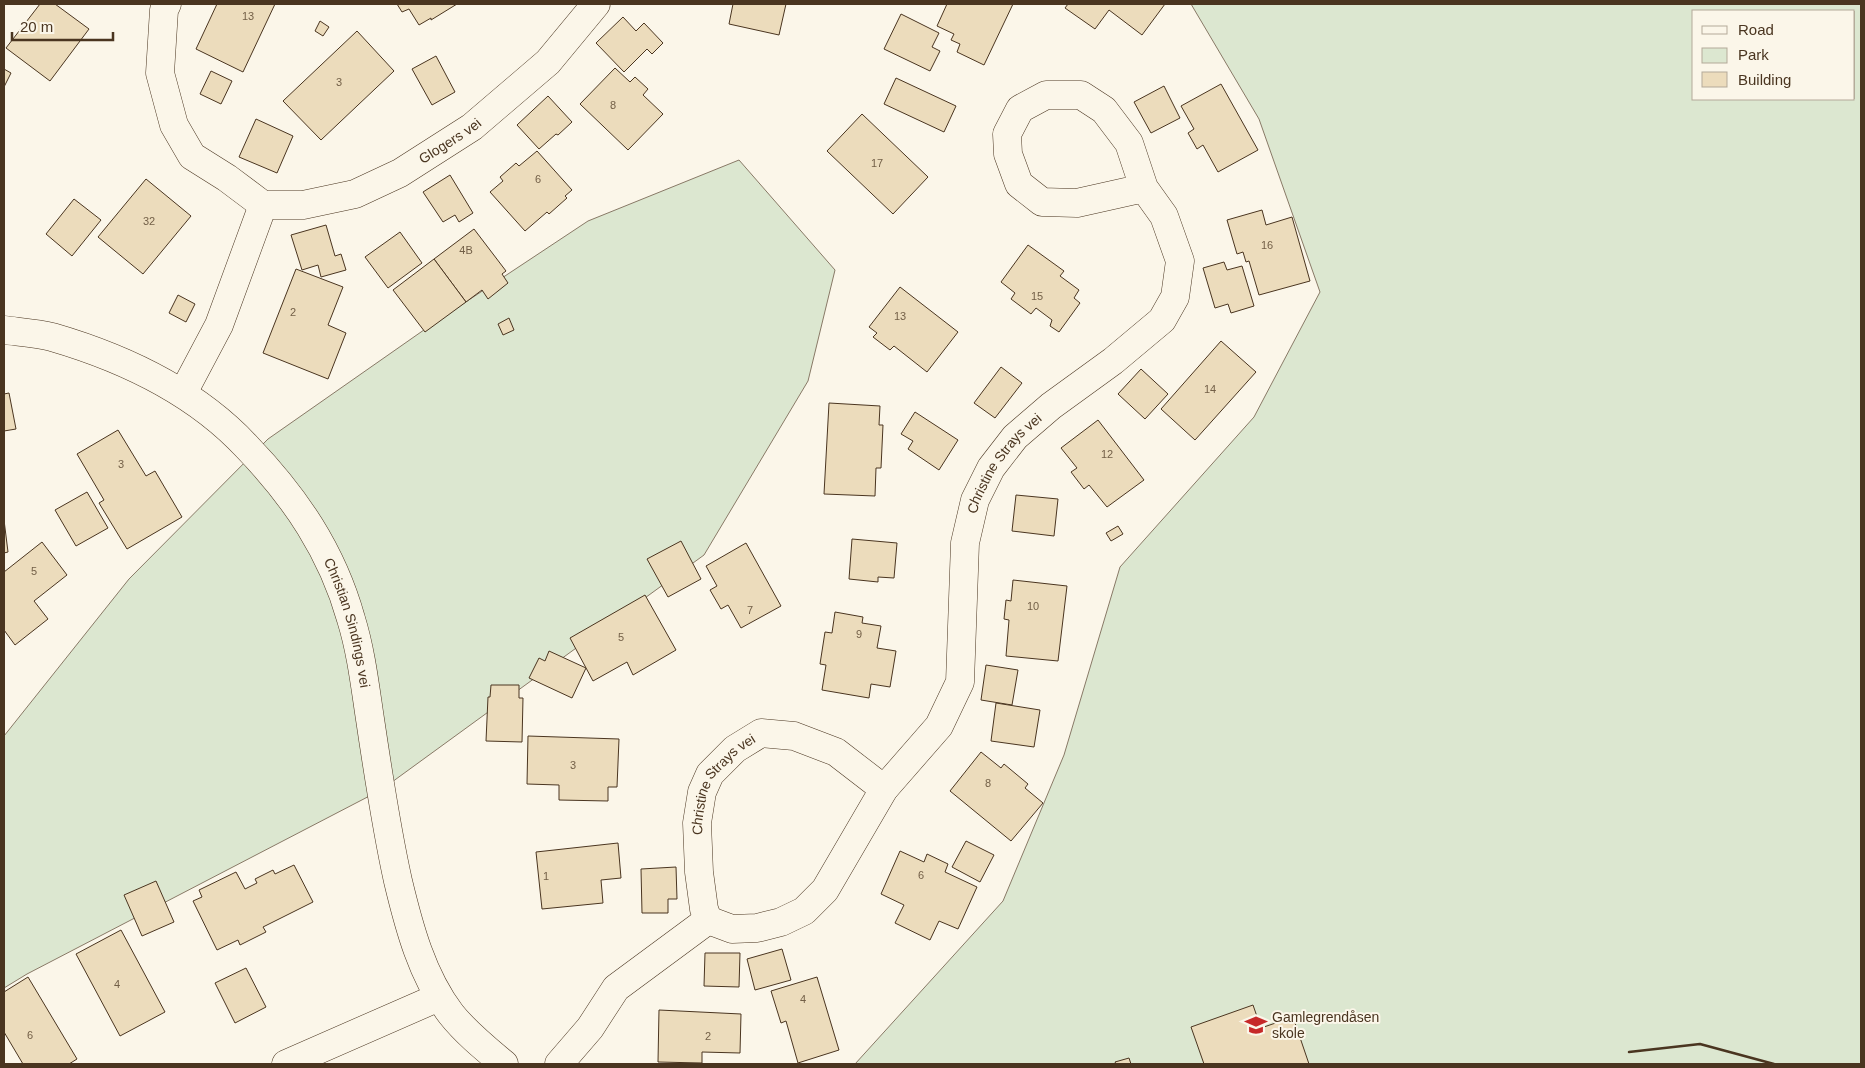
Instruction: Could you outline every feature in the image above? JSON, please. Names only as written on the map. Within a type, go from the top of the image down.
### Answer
[{"type":"street","points":[[167,4],[164,10],[160,73],[174,125],[192,156],[227,178],[263,205],[218,325],[183,393]]},
{"type":"street","name":"Glogers vei","points":[[263,205],[303,205],[356,194],[400,173],[472,127],[548,62],[596,4]]},
{"type":"street","name":"Christine Strays vei","points":[[884,789],[836,752],[794,736],[761,733],[735,749],[710,774],[702,792],[697,823],[699,872],[704,909],[708,920],[732,929],[757,928],[781,922],[804,911],[825,890],[884,789],[939,726],[960,682],[965,543],[975,500],[990,468],[1015,437],[1051,406],[1113,360],[1162,320],[1175,297],[1180,261],[1164,216],[1144,188],[1129,143],[1104,110],[1081,96],[1046,95],[1020,110],[1008,134],[1008,154],[1019,184],[1042,202],[1077,204],[1144,188]]},
{"type":"street","name":"Christian Sindings vei","points":[[4,330],[50,336],[135,367],[183,393],[230,429],[273,474],[320,540],[352,620],[388,834],[408,925],[422,962],[439,996],[453,1017],[504,1064]]},
{"type":"street","points":[[559,1064],[590,1028],[616,988],[708,920]]},
{"type":"street","points":[[286,1064],[439,996]]},
{"type":"green space","points":[[1191,4],[1861,4],[1861,1064],[855,1064],[1003,901],[1064,755],[1120,567],[1254,417],[1320,292],[1259,119]]},
{"type":"green space","points":[[739,160],[835,270],[808,381],[704,555],[381,790],[27,974],[4,988],[4,736],[129,579],[268,439],[431,325],[588,221]]},
{"type":"building","points":[[40,4],[55,4],[89,29],[50,81],[6,48]]},
{"type":"building","points":[[217,4],[275,4],[243,72],[196,49]]},
{"type":"building","points":[[397,4],[457,4],[419,25],[409,9],[402,12]]},
{"type":"building","points":[[733,4],[786,4],[779,35],[729,24]]},
{"type":"building","points":[[947,4],[1013,4],[984,65],[957,52],[960,44],[951,40],[954,34],[937,26]]},
{"type":"building","points":[[1068,4],[1165,4],[1142,35],[1109,10],[1095,29],[1065,8]]},
{"type":"building","points":[[901,14],[939,33],[932,47],[940,51],[930,71],[884,49]]},
{"type":"building","points":[[623,17],[636,31],[644,23],[663,43],[652,54],[647,49],[624,72],[596,43]]},
{"type":"building","points":[[320,21],[329,27],[323,36],[315,31]]},
{"type":"building","points":[[357,31],[394,71],[321,140],[283,101]]},
{"type":"building","points":[[436,56],[455,92],[432,105],[412,69]]},
{"type":"building","points":[[615,68],[630,82],[635,77],[648,89],[643,95],[663,114],[628,150],[580,104]]},
{"type":"building","points":[[4,69],[11,73],[4,87]]},
{"type":"building","points":[[211,71],[232,81],[221,104],[200,94]]},
{"type":"building","points":[[896,78],[956,106],[944,132],[884,104]]},
{"type":"building","points":[[1221,84],[1258,150],[1218,172],[1203,145],[1197,149],[1188,133],[1194,129],[1181,106]]},
{"type":"building","points":[[1164,86],[1180,118],[1151,133],[1134,102]]},
{"type":"building","points":[[548,96],[572,122],[539,149],[517,125]]},
{"type":"building","points":[[862,114],[928,177],[893,214],[827,151]]},
{"type":"building","points":[[256,119],[293,136],[277,173],[239,157]]},
{"type":"building","points":[[537,151],[572,190],[565,196],[567,198],[549,214],[547,212],[525,231],[490,192],[503,181],[500,177],[516,163],[519,166]]},
{"type":"building","points":[[450,175],[473,213],[459,222],[455,215],[443,222],[423,192]]},
{"type":"building","points":[[146,179],[191,216],[143,274],[98,237]]},
{"type":"building","points":[[74,199],[101,220],[72,256],[46,234]]},
{"type":"building","points":[[1262,210],[1266,225],[1292,217],[1310,281],[1259,295],[1249,261],[1246,262],[1243,252],[1237,254],[1227,220]]},
{"type":"building","points":[[326,225],[335,256],[341,254],[346,270],[321,277],[318,265],[302,270],[291,235]]},
{"type":"building","points":[[474,229],[506,271],[502,274],[508,283],[488,299],[482,290],[466,302],[434,259]]},
{"type":"building","points":[[400,232],[422,263],[388,288],[365,257]]},
{"type":"building","points":[[1028,245],[1064,271],[1060,276],[1079,290],[1074,298],[1080,303],[1059,332],[1050,326],[1052,320],[1036,308],[1031,314],[1011,299],[1015,293],[1001,282]]},
{"type":"building","points":[[434,259],[466,302],[425,332],[393,290]]},
{"type":"building","points":[[1224,262],[1227,270],[1242,266],[1254,306],[1231,313],[1228,304],[1215,308],[1203,268]]},
{"type":"building","points":[[296,269],[343,287],[328,325],[346,333],[328,379],[263,353]]},
{"type":"building","points":[[900,287],[958,332],[927,372],[894,346],[890,350],[873,337],[877,333],[869,327]]},
{"type":"building","points":[[178,295],[195,304],[186,322],[169,313]]},
{"type":"building","points":[[509,318],[514,330],[503,335],[498,324]]},
{"type":"building","points":[[1221,341],[1256,372],[1195,440],[1161,409]]},
{"type":"building","points":[[1001,367],[1022,383],[995,418],[974,403]]},
{"type":"building","points":[[1141,369],[1168,394],[1145,419],[1118,394]]},
{"type":"building","points":[[9,393],[16,429],[4,431],[4,394]]},
{"type":"building","points":[[829,403],[880,406],[879,425],[883,425],[881,468],[876,468],[875,496],[824,494]]},
{"type":"building","points":[[915,412],[958,440],[939,470],[908,449],[913,441],[901,434]]},
{"type":"building","points":[[1098,420],[1144,480],[1107,507],[1089,485],[1084,489],[1071,472],[1077,468],[1061,448]]},
{"type":"building","points":[[118,430],[146,476],[155,471],[182,517],[127,549],[99,503],[104,500],[77,454]]},
{"type":"building","points":[[87,492],[108,528],[76,546],[55,510]]},
{"type":"building","points":[[1016,495],[1058,499],[1054,536],[1012,531]]},
{"type":"building","points":[[4,520],[8,552],[4,553]]},
{"type":"building","points":[[1118,526],[1123,534],[1111,541],[1106,533]]},
{"type":"building","points":[[852,539],[897,543],[894,578],[878,577],[878,582],[849,579]]},
{"type":"building","points":[[681,541],[701,579],[668,597],[647,559]]},
{"type":"building","points":[[42,542],[67,575],[34,601],[48,619],[15,645],[4,630],[4,572]]},
{"type":"building","points":[[746,543],[781,606],[741,628],[728,605],[721,609],[710,590],[717,586],[706,566]]},
{"type":"building","points":[[1013,580],[1067,586],[1058,661],[1006,656],[1009,620],[1004,619],[1006,600],[1011,601]]},
{"type":"building","points":[[645,595],[676,650],[633,675],[627,662],[593,681],[570,638]]},
{"type":"building","points":[[835,612],[863,617],[862,623],[881,626],[877,648],[896,651],[890,687],[871,684],[869,698],[822,690],[826,665],[820,664],[825,632],[832,633]]},
{"type":"building","points":[[549,651],[586,668],[572,698],[529,678],[539,658],[545,661]]},
{"type":"building","points":[[986,665],[1018,670],[1012,705],[981,700]]},
{"type":"building","points":[[491,685],[519,685],[519,698],[523,698],[522,742],[486,741],[488,697],[490,697]]},
{"type":"building","points":[[996,703],[1040,710],[1034,747],[991,741]]},
{"type":"building","points":[[528,736],[619,739],[617,787],[608,787],[608,801],[559,800],[559,785],[527,784]]},
{"type":"building","points":[[981,752],[1001,768],[1004,764],[1028,784],[1025,788],[1043,803],[1011,841],[950,791]]},
{"type":"building","points":[[966,841],[994,855],[980,882],[952,867]]},
{"type":"building","points":[[618,843],[621,878],[601,880],[603,903],[542,909],[536,852]]},
{"type":"building","points":[[900,851],[924,862],[927,854],[948,864],[945,872],[977,887],[958,929],[939,921],[930,940],[895,923],[904,905],[881,894]]},
{"type":"building","points":[[294,865],[313,902],[263,927],[266,932],[240,945],[238,940],[217,950],[193,901],[202,897],[199,890],[236,872],[245,889],[257,883],[255,879],[273,870],[275,874]]},
{"type":"building","points":[[676,867],[677,899],[668,899],[668,913],[642,913],[641,869]]},
{"type":"building","points":[[156,881],[174,922],[142,936],[124,895]]},
{"type":"building","points":[[121,930],[165,1012],[120,1036],[76,954]]},
{"type":"building","points":[[782,949],[791,980],[755,990],[747,959]]},
{"type":"building","points":[[705,953],[740,953],[739,987],[704,986]]},
{"type":"building","points":[[246,968],[266,1007],[235,1023],[215,983]]},
{"type":"building","points":[[28,977],[77,1059],[69,1064],[23,1064],[4,1032],[4,992]]},
{"type":"building","points":[[817,977],[839,1050],[798,1063],[786,1021],[781,1023],[771,991]]},
{"type":"building","points":[[1253,1005],[1261,1028],[1293,1017],[1309,1064],[1204,1064],[1191,1027]]},
{"type":"building","points":[[659,1010],[741,1014],[740,1053],[702,1052],[702,1063],[658,1062]]},
{"type":"building","points":[[1129,1058],[1131,1064],[1116,1064],[1115,1062]]},
{"type":"wall","points":[[1629,1052],[1700,1044],[1774,1064]]},
{"type":"place","name":"Gamlegrendåsen skole","points":[[1256,1025]]}]
